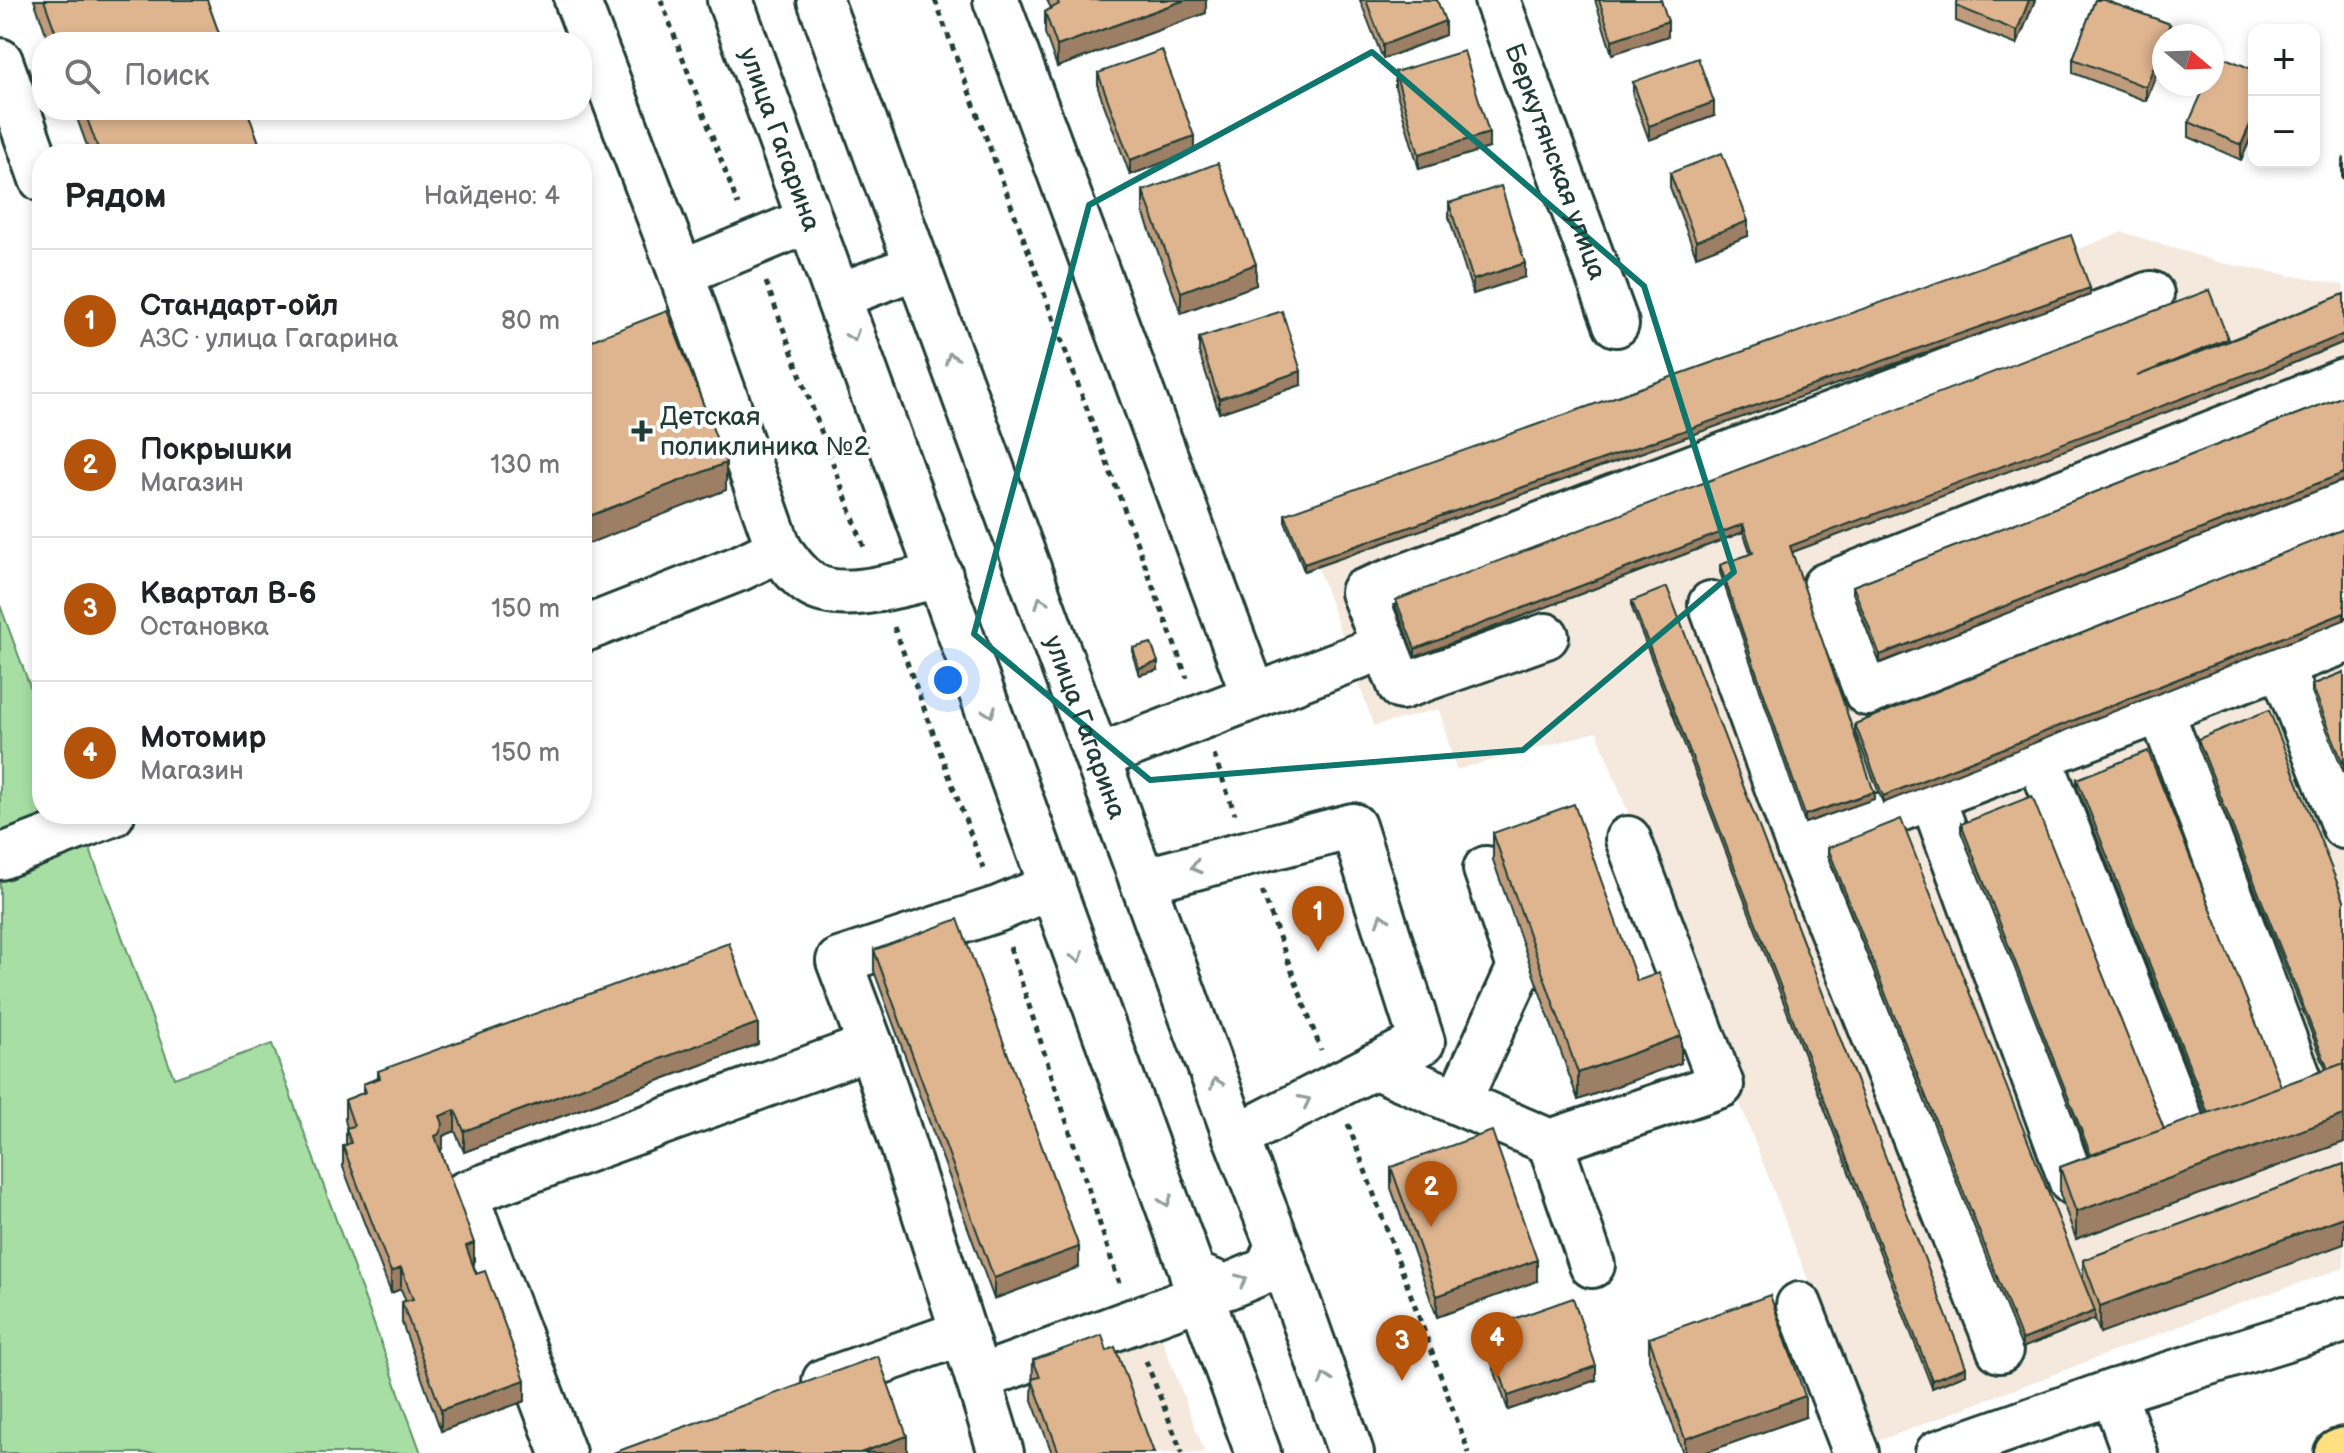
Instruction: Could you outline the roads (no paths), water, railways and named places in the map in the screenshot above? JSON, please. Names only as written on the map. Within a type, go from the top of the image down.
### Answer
[{"type":"main road","points":[[2337,1453],[2344,1450]]},
{"type":"street","points":[[577,0],[589,32]]},
{"type":"street","name":"улица Гагарина","points":[[730,0],[1258,1453]]},
{"type":"street","name":"улица Гагарина","points":[[820,0],[1278,1245],[1351,1453]]},
{"type":"street","points":[[996,0],[1254,696]]},
{"type":"street","name":"Беркутянская улица","points":[[1497,0],[1616,324]]},
{"type":"street","points":[[592,39],[681,273],[779,549],[798,575],[816,588],[855,594],[940,575]]},
{"type":"street","points":[[0,61],[32,151]]},
{"type":"street","points":[[681,273],[810,220]]},
{"type":"street","points":[[838,296],[918,266]]},
{"type":"street","points":[[1546,636],[1401,687],[1363,592],[2151,294]]},
{"type":"street","points":[[2344,381],[1825,586],[1867,693],[2344,505]]},
{"type":"street","points":[[592,626],[740,568],[779,549]]},
{"type":"street","points":[[1711,604],[1799,847],[2000,1350]]},
{"type":"street","points":[[1799,847],[2344,641]]},
{"type":"street","points":[[1098,757],[1385,646]]},
{"type":"street","points":[[2281,665],[2344,826]]},
{"type":"street","points":[[2161,711],[2304,1092]]},
{"type":"street","points":[[2039,757],[2187,1137]]},
{"type":"street","points":[[1932,797],[2072,1182]]},
{"type":"street","points":[[0,857],[86,824]]},
{"type":"street","points":[[1142,881],[1353,826],[1422,1042],[1236,1137]]},
{"type":"street","points":[[1374,1066],[1550,1142],[1721,1085],[1628,839]]},
{"type":"street","points":[[1458,1102],[1520,967],[1486,869]]},
{"type":"street","points":[[1001,1453],[871,1046],[839,961],[998,909],[1053,886]]},
{"type":"street","points":[[563,1453],[465,1194],[871,1046]]},
{"type":"street","points":[[1550,1142],[1592,1265]]},
{"type":"street","points":[[978,1378],[1132,1323],[1196,1285],[1226,1287],[1267,1270],[1278,1245]]},
{"type":"street","points":[[1799,1305],[1856,1453]]},
{"type":"street","points":[[1938,1453],[2113,1392],[2344,1320]]},
{"type":"street","points":[[786,1395],[962,1333]]},
{"type":"street","points":[[2113,1392],[2135,1453]]},
{"type":"place","name":"Детская поликлиника №2","points":[[642,431]]},
{"type":"place","name":"Стандарт-ойл","points":[[1318,952]]},
{"type":"place","name":"Покрышки","points":[[1431,1227]]},
{"type":"place","name":"Мотомир","points":[[1497,1378]]},
{"type":"place","name":"Квартал В-6","points":[[1402,1381]]}]
